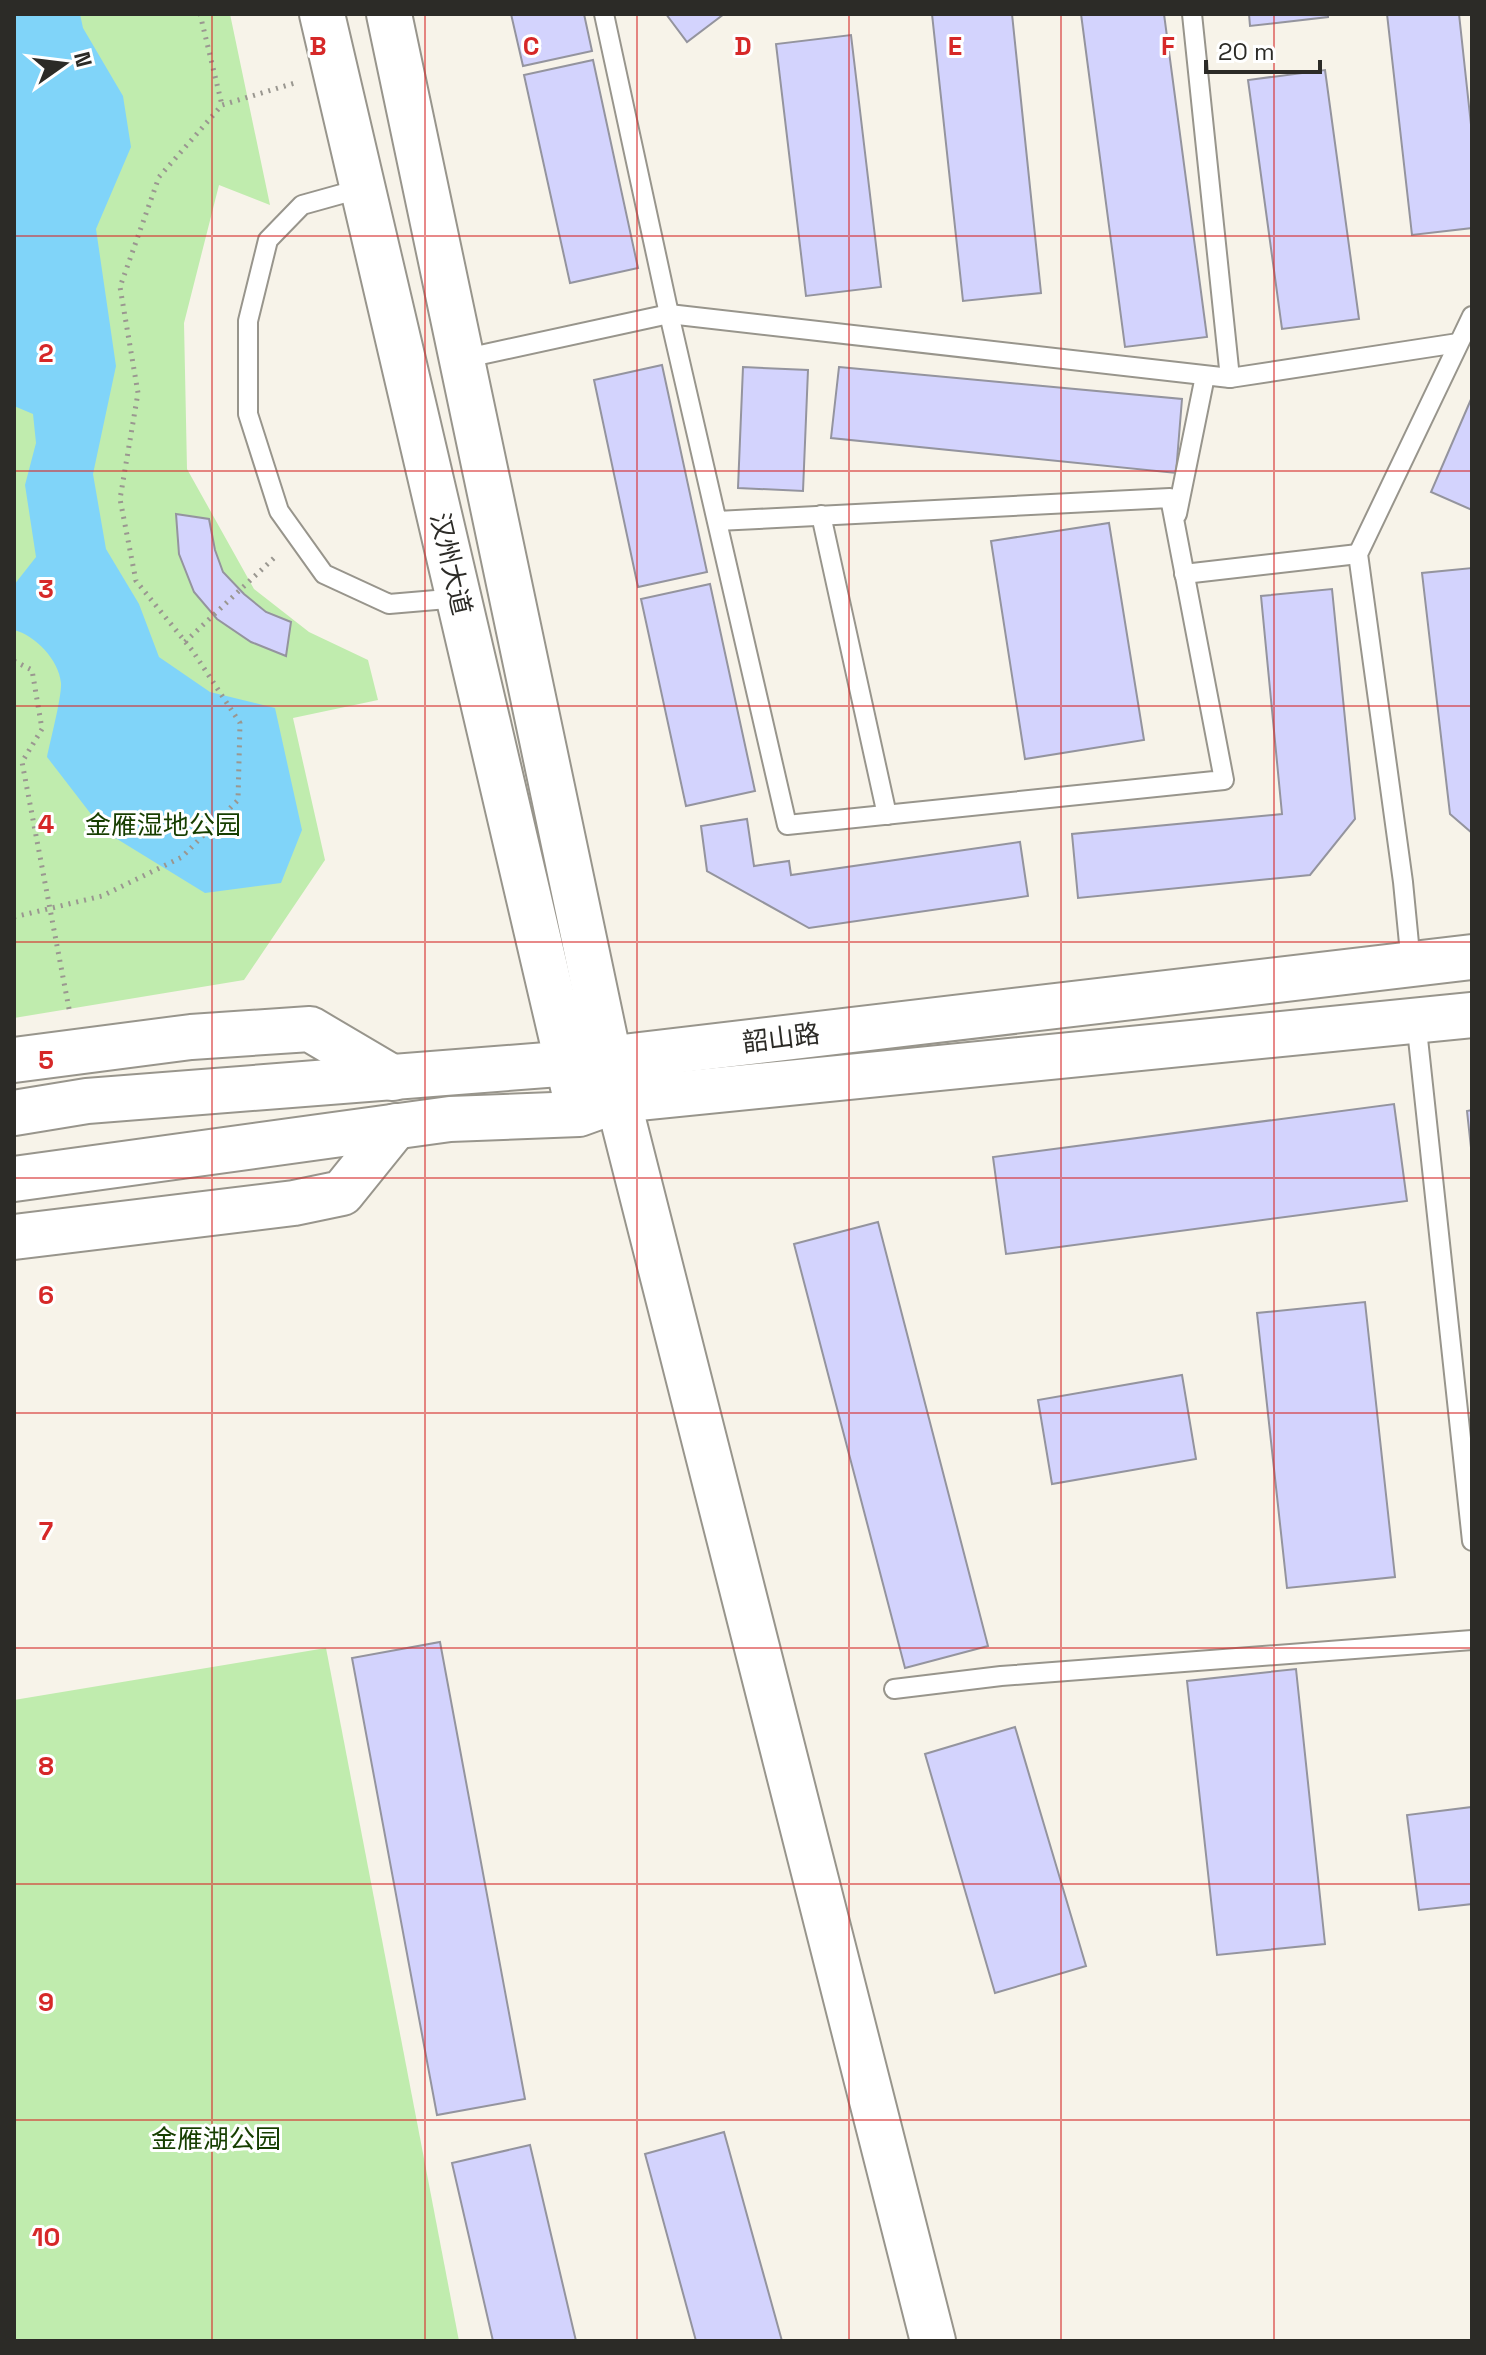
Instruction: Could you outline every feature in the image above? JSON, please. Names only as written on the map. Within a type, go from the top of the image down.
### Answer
[{"type":"main road","name":"汉州大道","points":[[322,14],[459,598],[589,1060]]},
{"type":"main road","name":"汉州大道","points":[[389,14],[462,359],[598,1107],[933,2341]]},
{"type":"main road","name":"韶山路","points":[[14,1113],[87,1101],[589,1060],[1472,957]]},
{"type":"main road","name":"韶山路","points":[[14,1179],[450,1119],[598,1107],[1472,1015]]},
{"type":"main road","points":[[14,1060],[191,1037],[310,1029],[393,1078]]},
{"type":"main road","points":[[14,1237],[294,1203],[342,1193],[396,1126]]},
{"type":"lane","points":[[604,14],[669,314],[787,825],[1224,780],[1170,498],[717,521]]},
{"type":"lane","points":[[1192,14],[1230,378]]},
{"type":"lane","points":[[363,188],[302,205],[268,240],[248,321],[248,414],[279,511],[324,574],[389,604],[459,598]]},
{"type":"lane","points":[[462,359],[669,314],[1230,378],[1458,343]]},
{"type":"lane","points":[[1411,964],[1403,882],[1358,554],[1472,316]]},
{"type":"lane","points":[[1175,525],[1205,376]]},
{"type":"lane","points":[[821,515],[887,815]]},
{"type":"lane","points":[[1184,574],[1358,554]]},
{"type":"lane","points":[[1416,1020],[1472,1541]]},
{"type":"lane","points":[[894,1689],[1001,1676],[1472,1640]]},
{"type":"path","points":[[200,14],[222,105]]},
{"type":"path","points":[[14,917],[102,896],[182,857],[238,800],[240,723],[185,642],[136,581],[120,499],[138,393],[120,287],[159,177],[222,105],[336,71]]},
{"type":"path","points":[[185,642],[297,536]]},
{"type":"path","points":[[14,661],[32,670],[42,729],[22,762],[77,1052]]},
{"type":"path","points":[[14,759],[22,762]]},
{"type":"green space","name":"金雁湿地公园","points":[[14,14],[230,14],[270,205],[219,185],[184,323],[187,469],[254,589],[309,632],[368,660],[378,700],[293,718],[325,860],[244,980],[14,1018]]},
{"type":"green space","name":"金雁湖公园","points":[[326,1648],[459,2341],[14,2341],[14,1700]]},
{"type":"water","points":[[14,14],[80,14],[83,28],[123,96],[131,147],[96,229],[116,366],[93,474],[106,549],[139,604],[159,657],[210,692],[275,708],[302,830],[281,883],[205,893],[104,831],[47,757],[60,698],[59,674],[51,657],[38,643],[14,630],[14,585],[36,557],[25,485],[36,443],[33,414],[14,406]]},
{"type":"building","points":[[511,14],[584,14],[592,51],[523,66]]},
{"type":"building","points":[[666,14],[724,14],[687,42]]},
{"type":"building","points":[[932,14],[1012,14],[1041,293],[963,301]]},
{"type":"building","points":[[1081,14],[1164,14],[1207,337],[1125,347]]},
{"type":"building","points":[[1249,14],[1328,14],[1328,17],[1250,26]]},
{"type":"building","points":[[1387,14],[1459,14],[1472,134],[1472,228],[1412,235]]},
{"type":"building","points":[[851,35],[881,287],[806,296],[776,44]]},
{"type":"building","points":[[593,60],[638,268],[570,283],[524,75]]},
{"type":"building","points":[[1325,70],[1359,319],[1282,329],[1248,80]]},
{"type":"building","points":[[662,365],[707,572],[638,587],[594,380]]},
{"type":"building","points":[[743,367],[808,370],[803,491],[738,488]]},
{"type":"building","points":[[839,367],[1182,399],[1176,473],[831,438]]},
{"type":"building","points":[[1472,397],[1472,510],[1431,492]]},
{"type":"building","points":[[176,514],[209,519],[223,572],[266,612],[291,622],[286,656],[251,642],[217,619],[194,592],[179,554]]},
{"type":"building","points":[[1109,523],[1144,740],[1025,759],[991,541]]},
{"type":"building","points":[[1472,568],[1472,833],[1450,814],[1422,573]]},
{"type":"building","points":[[710,584],[755,791],[686,806],[641,599]]},
{"type":"building","points":[[1332,589],[1355,819],[1310,875],[1078,898],[1072,834],[1282,814],[1261,596]]},
{"type":"building","points":[[747,819],[754,866],[789,861],[791,875],[1020,842],[1028,896],[809,928],[707,871],[701,826]]},
{"type":"building","points":[[1394,1104],[1407,1201],[1006,1254],[993,1157]]},
{"type":"building","points":[[1472,1110],[1472,1157],[1467,1111]]},
{"type":"building","points":[[878,1222],[988,1646],[905,1668],[794,1244]]},
{"type":"building","points":[[1365,1302],[1395,1577],[1287,1588],[1257,1313]]},
{"type":"building","points":[[1182,1375],[1196,1459],[1052,1484],[1038,1400]]},
{"type":"building","points":[[440,1642],[525,2099],[437,2115],[352,1658]]},
{"type":"building","points":[[1296,1669],[1325,1944],[1217,1955],[1187,1681]]},
{"type":"building","points":[[1015,1727],[1086,1966],[995,1993],[925,1754]]},
{"type":"building","points":[[1472,1807],[1472,1904],[1419,1910],[1407,1815]]},
{"type":"building","points":[[724,2132],[782,2341],[696,2341],[645,2154]]},
{"type":"building","points":[[530,2145],[576,2341],[493,2341],[452,2163]]}]
